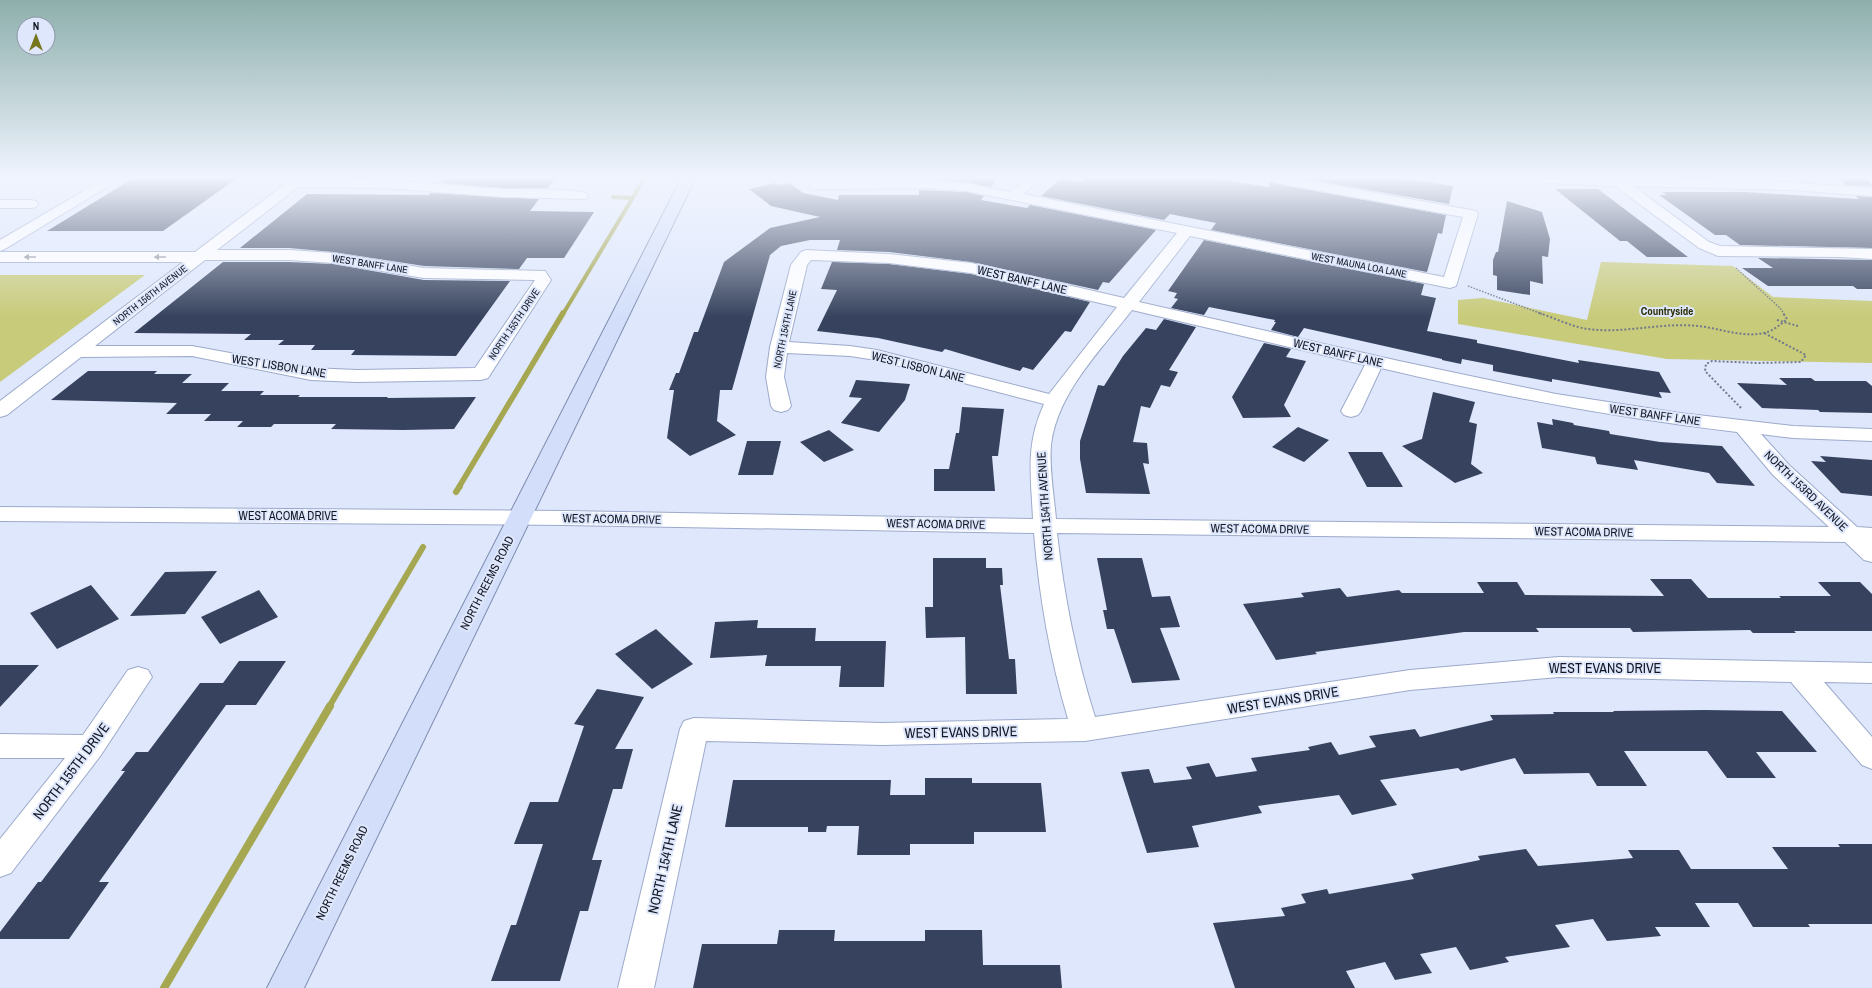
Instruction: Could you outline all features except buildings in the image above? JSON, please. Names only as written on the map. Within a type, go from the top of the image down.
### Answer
[{"type":"main road","name":"NORTH REEMS ROAD","points":[[286,988],[665,225]]},
{"type":"street","points":[[0,246],[35,225]]},
{"type":"street","name":"NORTH 156TH AVENUE","points":[[0,411],[240,225]]},
{"type":"street","name":"WEST MAUNA LOA LANE","points":[[1163,225],[1451,282]]},
{"type":"street","points":[[1451,282],[1468,225]]},
{"type":"street","points":[[1678,225],[1704,244],[1718,251],[1841,252],[1872,254]]},
{"type":"street","name":"NORTH 154TH AVENUE","points":[[1085,730],[1074,695],[1049,573],[1044,526],[1040,446],[1047,419],[1060,390],[1187,230]]},
{"type":"street","name":"WEST BANFF LANE","points":[[0,257],[296,255],[333,258],[424,272],[540,274]]},
{"type":"street","name":"WEST BANFF LANE","points":[[806,255],[852,256],[938,263],[978,270],[1375,362],[1556,400],[1793,432],[1872,434]]},
{"type":"street","name":"NORTH 154TH LANE","points":[[781,406],[775,377],[779,347],[799,265],[806,255]]},
{"type":"street","name":"NORTH 155TH DRIVE","points":[[481,374],[543,280],[540,274]]},
{"type":"street","name":"WEST LISBON LANE","points":[[779,347],[850,351],[877,355],[1055,401]]},
{"type":"street","name":"WEST LISBON LANE","points":[[77,352],[192,351],[311,374],[357,376],[481,374]]},
{"type":"street","points":[[1351,411],[1375,362]]},
{"type":"street","name":"NORTH 153RD AVENUE","points":[[1751,427],[1781,470],[1861,535],[1872,554]]},
{"type":"street","name":"WEST ACOMA DRIVE","points":[[0,514],[520,518],[1044,526],[1861,535]]},
{"type":"street","name":"WEST EVANS DRIVE","points":[[694,729],[882,734],[1085,730],[1410,680],[1559,666],[1872,673]]},
{"type":"street","points":[[1798,671],[1872,757]]},
{"type":"street","name":"NORTH 155TH DRIVE","points":[[0,863],[91,747],[138,677]]},
{"type":"street","name":"NORTH 154TH LANE","points":[[636,988],[694,729]]},
{"type":"street","points":[[0,746],[91,747]]},
{"type":"path","points":[[1451,282],[1587,329],[1608,330],[1698,326],[1742,334],[1764,333],[1784,322],[1787,319],[1780,308],[1718,251]]},
{"type":"path","points":[[1777,320],[1798,326]]},
{"type":"path","points":[[1751,427],[1705,371],[1706,364],[1712,361],[1757,363],[1801,362],[1806,355],[1764,333]]},
{"type":"green space","points":[[1601,262],[1733,266],[1773,297],[1872,301],[1872,363],[1667,359],[1458,324],[1458,300],[1483,298],[1587,320]]},
{"type":"green space","points":[[0,275],[145,275],[0,382]]},
{"type":"waterway","points":[[563,314],[616,225]]},
{"type":"waterway","points":[[459,487],[563,313]]},
{"type":"waterway","points":[[456,492],[460,486]]},
{"type":"waterway","points":[[329,707],[423,547]]},
{"type":"waterway","points":[[164,988],[330,706]]},
{"type":"district","name":"Countryside","points":[[1667,311]]}]
